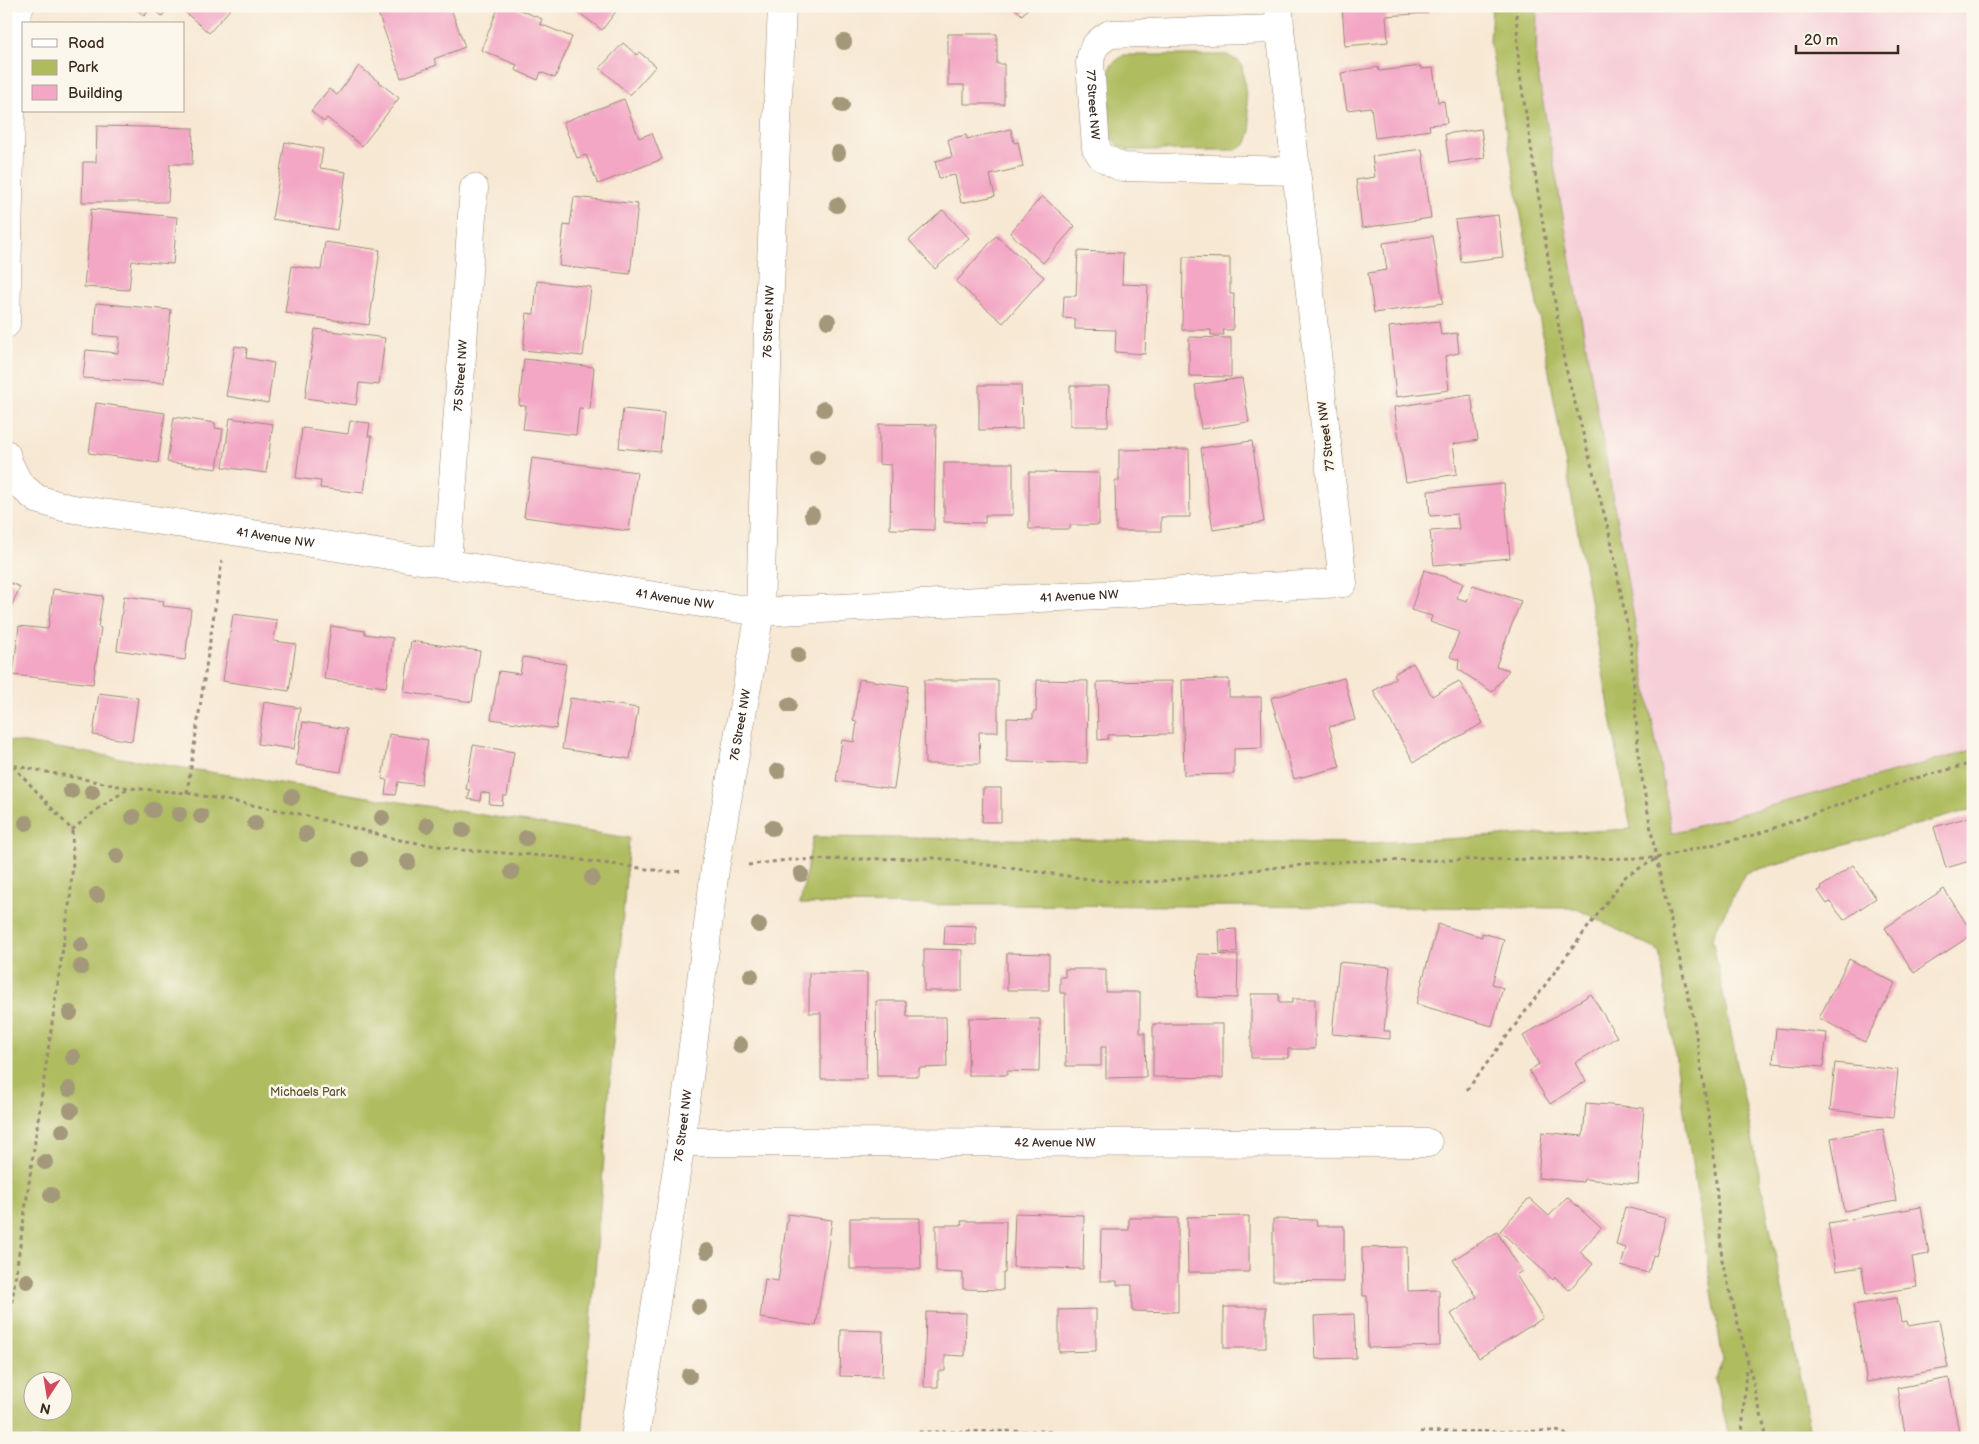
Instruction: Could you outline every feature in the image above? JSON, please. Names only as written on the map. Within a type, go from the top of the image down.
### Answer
[{"type":"street","name":"76 Street NW","points":[[635,1438],[682,1142],[714,869],[760,612],[768,333],[782,6]]},
{"type":"street","points":[[6,324],[17,17]]},
{"type":"street","name":"77 Street NW","points":[[1295,171],[1121,166],[1102,157],[1096,148],[1090,63],[1092,50],[1110,34],[1280,18],[1295,171],[1343,583]]},
{"type":"street","name":"75 Street NW","points":[[447,564],[474,188]]},
{"type":"street","name":"41 Avenue NW","points":[[6,454],[19,484],[37,499],[67,508],[226,530],[760,612],[1343,583]]},
{"type":"street","name":"42 Avenue NW","points":[[682,1142],[1428,1143]]},
{"type":"path","points":[[1516,6],[1519,69],[1564,361],[1611,540],[1631,647],[1639,761],[1656,858],[1694,1016],[1713,1145],[1722,1260],[1767,1438]]},
{"type":"path","points":[[187,792],[226,530]]},
{"type":"path","points":[[6,764],[130,788],[187,792],[300,814],[400,840],[462,850],[559,857],[669,872],[714,869],[787,860],[937,858],[1104,881],[1153,882],[1279,867],[1350,861],[1656,858],[1754,835],[1909,780],[1973,763]]},
{"type":"path","points":[[6,1342],[74,862],[72,830],[14,766]]},
{"type":"path","points":[[72,830],[98,808],[130,788]]},
{"type":"path","points":[[1467,1090],[1626,876],[1656,858]]},
{"type":"path","points":[[1742,1438],[1747,1363]]},
{"type":"path","points":[[904,1438],[921,1432],[1042,1431],[1053,1432],[1055,1438]]},
{"type":"path","points":[[1418,1438],[1418,1432],[1557,1431],[1565,1434],[1568,1438]]},
{"type":"shaded area","points":[[1537,6],[1973,6],[1973,750],[1672,833],[1536,63]]},
{"type":"green space","points":[[1492,6],[1537,6],[1536,63],[1672,833],[1973,750],[1973,809],[1745,873],[1712,938],[1812,1438],[1728,1438],[1715,1378],[1723,1361],[1659,951],[1575,908],[800,904],[813,837],[1370,843],[1631,829],[1490,42]]},
{"type":"green space","points":[[1124,55],[1227,55],[1238,61],[1242,66],[1251,131],[1247,143],[1236,150],[1127,150],[1117,145],[1110,134],[1109,73],[1112,64]]},
{"type":"green space","name":"Michaels Park","points":[[6,740],[629,838],[582,1438],[6,1438]]},
{"type":"building","points":[[133,6],[170,6],[162,16],[152,7],[144,16]]},
{"type":"building","points":[[178,6],[233,6],[209,33]]},
{"type":"building","points":[[397,6],[419,6],[420,9],[427,6],[450,6],[465,47],[434,59],[437,65],[401,78],[378,13]]},
{"type":"building","points":[[499,6],[510,6],[542,19],[540,24],[572,37],[555,78],[541,72],[538,80],[515,70],[517,65],[481,50]]},
{"type":"building","points":[[570,6],[620,6],[602,30]]},
{"type":"building","points":[[1012,6],[1030,6],[1022,15]]},
{"type":"building","points":[[1342,6],[1428,6],[1428,13],[1386,16],[1388,42],[1345,46]]},
{"type":"building","points":[[948,34],[997,34],[997,64],[1004,64],[1004,104],[964,104],[964,85],[948,85]]},
{"type":"building","points":[[623,43],[637,55],[639,52],[656,66],[630,95],[600,68]]},
{"type":"building","points":[[359,66],[399,98],[362,146],[327,118],[324,122],[311,111],[329,89],[337,95]]},
{"type":"building","points":[[1421,66],[1421,69],[1433,68],[1438,102],[1444,101],[1447,123],[1429,125],[1430,130],[1375,138],[1371,107],[1347,110],[1341,73],[1378,67],[1379,71]]},
{"type":"building","points":[[624,99],[639,138],[652,133],[662,159],[598,184],[586,155],[577,158],[563,122]]},
{"type":"building","points":[[97,126],[193,128],[192,164],[170,164],[168,202],[82,202],[83,162],[96,162]]},
{"type":"building","points":[[1011,129],[1014,143],[1018,142],[1023,167],[990,175],[995,196],[961,203],[955,175],[939,178],[935,161],[952,157],[948,139],[966,135],[967,139]]},
{"type":"building","points":[[1481,129],[1485,158],[1449,163],[1445,134]]},
{"type":"building","points":[[285,142],[323,149],[320,168],[346,172],[337,230],[272,219]]},
{"type":"building","points":[[1422,149],[1431,218],[1362,228],[1356,180],[1375,177],[1372,156]]},
{"type":"building","points":[[1042,196],[1075,226],[1043,263],[1010,233]]},
{"type":"building","points":[[574,197],[638,204],[630,274],[559,266],[564,225],[570,226]]},
{"type":"building","points":[[91,209],[177,217],[173,264],[132,261],[129,290],[84,287]]},
{"type":"building","points":[[943,210],[969,238],[935,269],[909,240]]},
{"type":"building","points":[[1498,215],[1503,257],[1461,262],[1455,220]]},
{"type":"building","points":[[996,236],[1044,277],[1003,323],[956,282]]},
{"type":"building","points":[[1433,236],[1443,303],[1374,313],[1368,273],[1387,270],[1383,243]]},
{"type":"building","points":[[325,242],[380,250],[369,325],[285,313],[292,266],[321,270]]},
{"type":"building","points":[[1078,251],[1123,253],[1122,284],[1148,285],[1145,354],[1115,352],[1116,330],[1075,329],[1075,319],[1063,318],[1064,296],[1076,296]]},
{"type":"building","points":[[1183,257],[1230,258],[1230,294],[1234,294],[1233,330],[1223,330],[1224,335],[1211,335],[1211,330],[1182,330]]},
{"type":"building","points":[[537,281],[591,287],[583,356],[523,350],[527,313],[534,314]]},
{"type":"building","points":[[96,303],[171,310],[164,383],[83,378],[86,350],[118,353],[120,337],[94,335]]},
{"type":"building","points":[[1439,321],[1441,335],[1457,333],[1459,353],[1445,356],[1449,390],[1396,397],[1389,327]]},
{"type":"building","points":[[315,329],[385,338],[379,385],[359,383],[356,405],[305,398]]},
{"type":"building","points":[[1189,337],[1231,338],[1231,377],[1189,376]]},
{"type":"building","points":[[235,346],[247,348],[246,358],[274,363],[268,403],[226,396]]},
{"type":"building","points":[[524,359],[594,367],[590,409],[579,408],[576,435],[523,429],[526,406],[519,405]]},
{"type":"building","points":[[1242,378],[1249,422],[1201,429],[1195,385]]},
{"type":"building","points":[[979,385],[1021,385],[1022,429],[979,430]]},
{"type":"building","points":[[1070,386],[1109,386],[1108,426],[1070,426]]},
{"type":"building","points":[[1471,395],[1478,440],[1453,444],[1457,474],[1406,482],[1394,407]]},
{"type":"building","points":[[96,403],[165,413],[158,463],[89,453]]},
{"type":"building","points":[[623,409],[664,413],[660,452],[619,448]]},
{"type":"building","points":[[174,417],[215,423],[215,428],[223,429],[217,469],[167,462]]},
{"type":"building","points":[[230,418],[273,424],[266,473],[223,467]]},
{"type":"building","points":[[350,421],[370,423],[368,436],[372,436],[364,493],[320,488],[321,481],[296,478],[302,428],[348,434]]},
{"type":"building","points":[[879,424],[936,425],[934,530],[890,529],[891,465],[879,464]]},
{"type":"building","points":[[1252,441],[1264,522],[1213,530],[1201,448]]},
{"type":"building","points":[[1189,449],[1190,517],[1161,517],[1161,531],[1116,531],[1115,481],[1119,481],[1119,450]]},
{"type":"building","points":[[532,458],[637,472],[629,531],[524,517]]},
{"type":"building","points":[[944,463],[1013,463],[1013,515],[985,515],[985,523],[944,522]]},
{"type":"building","points":[[1029,472],[1099,473],[1099,525],[1070,525],[1070,529],[1029,529]]},
{"type":"building","points":[[1504,484],[1510,558],[1434,565],[1430,531],[1459,529],[1457,514],[1430,516],[1428,491]]},
{"type":"building","points":[[1424,570],[1463,583],[1457,598],[1467,601],[1473,585],[1521,601],[1496,666],[1509,670],[1492,692],[1458,669],[1459,660],[1450,657],[1459,632],[1430,622],[1432,616],[1411,610]]},
{"type":"building","points":[[6,581],[20,587],[6,617]]},
{"type":"building","points":[[53,589],[103,596],[98,627],[101,628],[93,684],[13,675],[19,626],[48,629]]},
{"type":"building","points":[[124,596],[164,601],[163,606],[191,609],[185,660],[117,650]]},
{"type":"building","points":[[233,614],[277,620],[274,641],[296,644],[289,691],[223,681]]},
{"type":"building","points":[[331,626],[365,631],[365,634],[393,638],[386,687],[324,679]]},
{"type":"building","points":[[411,641],[480,651],[472,702],[404,692]]},
{"type":"building","points":[[523,657],[566,664],[556,729],[491,719],[499,671],[520,674]]},
{"type":"building","points":[[1413,663],[1432,696],[1459,681],[1483,723],[1414,762],[1373,691],[1396,678],[1394,674]]},
{"type":"building","points":[[1344,678],[1355,720],[1329,727],[1340,767],[1294,779],[1271,698]]},
{"type":"building","points":[[859,679],[908,686],[894,789],[836,781],[842,740],[854,742],[857,722],[853,721]]},
{"type":"building","points":[[1229,679],[1229,697],[1261,697],[1262,748],[1234,749],[1234,774],[1184,775],[1182,680]]},
{"type":"building","points":[[924,680],[998,680],[998,732],[979,732],[980,764],[925,764]]},
{"type":"building","points":[[1037,680],[1088,681],[1087,763],[1007,762],[1007,718],[1033,719],[1033,712],[1036,712]]},
{"type":"building","points":[[1172,681],[1172,734],[1108,735],[1108,739],[1098,740],[1097,682]]},
{"type":"building","points":[[99,693],[138,698],[132,741],[93,735]]},
{"type":"building","points":[[570,698],[638,708],[630,759],[562,749]]},
{"type":"building","points":[[264,702],[300,708],[294,749],[258,744]]},
{"type":"building","points":[[303,722],[347,729],[341,772],[296,765]]},
{"type":"building","points":[[389,734],[428,740],[421,785],[398,782],[395,795],[385,794],[387,780],[382,779]]},
{"type":"building","points":[[473,745],[514,752],[507,796],[503,796],[502,805],[489,804],[490,794],[481,792],[480,801],[468,799],[470,790],[466,789]]},
{"type":"building","points":[[983,788],[1001,788],[1001,822],[982,822]]},
{"type":"building","points":[[1973,816],[1973,860],[1946,868],[1934,827]]},
{"type":"building","points":[[1853,865],[1876,898],[1844,920],[1830,902],[1827,904],[1818,891]]},
{"type":"building","points":[[1944,889],[1973,934],[1914,973],[1885,928]]},
{"type":"building","points":[[1438,924],[1482,937],[1482,933],[1504,939],[1492,984],[1503,988],[1492,1026],[1416,1004]]},
{"type":"building","points":[[945,925],[976,926],[976,945],[944,944]]},
{"type":"building","points":[[1236,929],[1237,952],[1220,953],[1219,930]]},
{"type":"building","points":[[924,949],[962,950],[962,991],[924,991]]},
{"type":"building","points":[[1007,953],[1049,954],[1049,990],[1007,990]]},
{"type":"building","points":[[1198,954],[1238,955],[1237,998],[1197,997]]},
{"type":"building","points":[[1849,959],[1895,983],[1865,1042],[1819,1018]]},
{"type":"building","points":[[1339,962],[1390,967],[1384,1031],[1390,1031],[1390,1039],[1332,1034]]},
{"type":"building","points":[[1065,969],[1106,969],[1106,992],[1140,992],[1140,1033],[1145,1033],[1146,1077],[1106,1078],[1106,1047],[1101,1047],[1101,1066],[1066,1066],[1065,993],[1060,993],[1060,977],[1065,977]]},
{"type":"building","points":[[809,973],[867,973],[866,1079],[821,1079],[821,1013],[809,1013]]},
{"type":"building","points":[[1251,994],[1279,994],[1279,1003],[1292,1003],[1292,999],[1315,999],[1315,1049],[1288,1049],[1288,1058],[1251,1058]]},
{"type":"building","points":[[1591,994],[1617,1037],[1575,1063],[1586,1081],[1550,1104],[1529,1071],[1539,1064],[1523,1036]]},
{"type":"building","points":[[876,1001],[906,1001],[907,1017],[946,1017],[947,1067],[919,1068],[919,1076],[877,1076]]},
{"type":"building","points":[[969,1018],[1040,1019],[1039,1072],[1007,1071],[1007,1075],[968,1075]]},
{"type":"building","points":[[1153,1024],[1223,1024],[1223,1078],[1153,1077]]},
{"type":"building","points":[[1776,1028],[1827,1033],[1823,1067],[1773,1063]]},
{"type":"building","points":[[1835,1063],[1898,1070],[1893,1117],[1830,1110]]},
{"type":"building","points":[[1586,1103],[1644,1108],[1638,1184],[1584,1179],[1583,1182],[1538,1178],[1542,1132],[1583,1136]]},
{"type":"building","points":[[1883,1129],[1896,1201],[1844,1211],[1831,1138]]},
{"type":"building","points":[[1567,1197],[1601,1228],[1580,1252],[1593,1264],[1569,1290],[1555,1277],[1553,1280],[1500,1231],[1529,1198],[1549,1216]]},
{"type":"building","points":[[1625,1207],[1666,1217],[1656,1256],[1653,1255],[1648,1273],[1621,1266],[1626,1248],[1616,1245]]},
{"type":"building","points":[[1921,1207],[1929,1254],[1912,1257],[1917,1287],[1866,1295],[1862,1267],[1836,1271],[1828,1223]]},
{"type":"building","points":[[1015,1213],[1084,1215],[1083,1269],[1013,1267]]},
{"type":"building","points":[[788,1214],[832,1220],[816,1326],[760,1318],[765,1279],[778,1281]]},
{"type":"building","points":[[1249,1216],[1249,1272],[1188,1272],[1187,1217]]},
{"type":"building","points":[[850,1218],[920,1218],[921,1269],[850,1269]]},
{"type":"building","points":[[1129,1218],[1178,1218],[1178,1312],[1132,1311],[1132,1285],[1117,1285],[1117,1281],[1100,1281],[1101,1230],[1129,1230]]},
{"type":"building","points":[[1273,1219],[1316,1220],[1317,1226],[1344,1226],[1344,1282],[1273,1281]]},
{"type":"building","points":[[961,1221],[1006,1221],[1003,1290],[963,1289],[963,1273],[936,1272],[936,1225],[962,1225]]},
{"type":"building","points":[[1497,1232],[1522,1271],[1516,1275],[1543,1318],[1479,1358],[1451,1314],[1477,1297],[1453,1260]]},
{"type":"building","points":[[1407,1247],[1408,1291],[1439,1290],[1440,1346],[1368,1348],[1367,1296],[1363,1296],[1362,1248]]},
{"type":"building","points":[[1897,1298],[1901,1322],[1907,1321],[1908,1325],[1939,1320],[1948,1368],[1867,1382],[1853,1305]]},
{"type":"building","points":[[1224,1307],[1266,1307],[1266,1348],[1224,1348]]},
{"type":"building","points":[[1096,1309],[1096,1351],[1059,1352],[1059,1310]]},
{"type":"building","points":[[926,1312],[966,1313],[965,1356],[945,1355],[945,1371],[938,1371],[938,1387],[924,1387]]},
{"type":"building","points":[[1354,1314],[1356,1358],[1316,1359],[1314,1316]]},
{"type":"building","points":[[841,1330],[883,1331],[882,1377],[840,1376]]},
{"type":"building","points":[[1949,1378],[1960,1438],[1906,1438],[1897,1388]]}]
